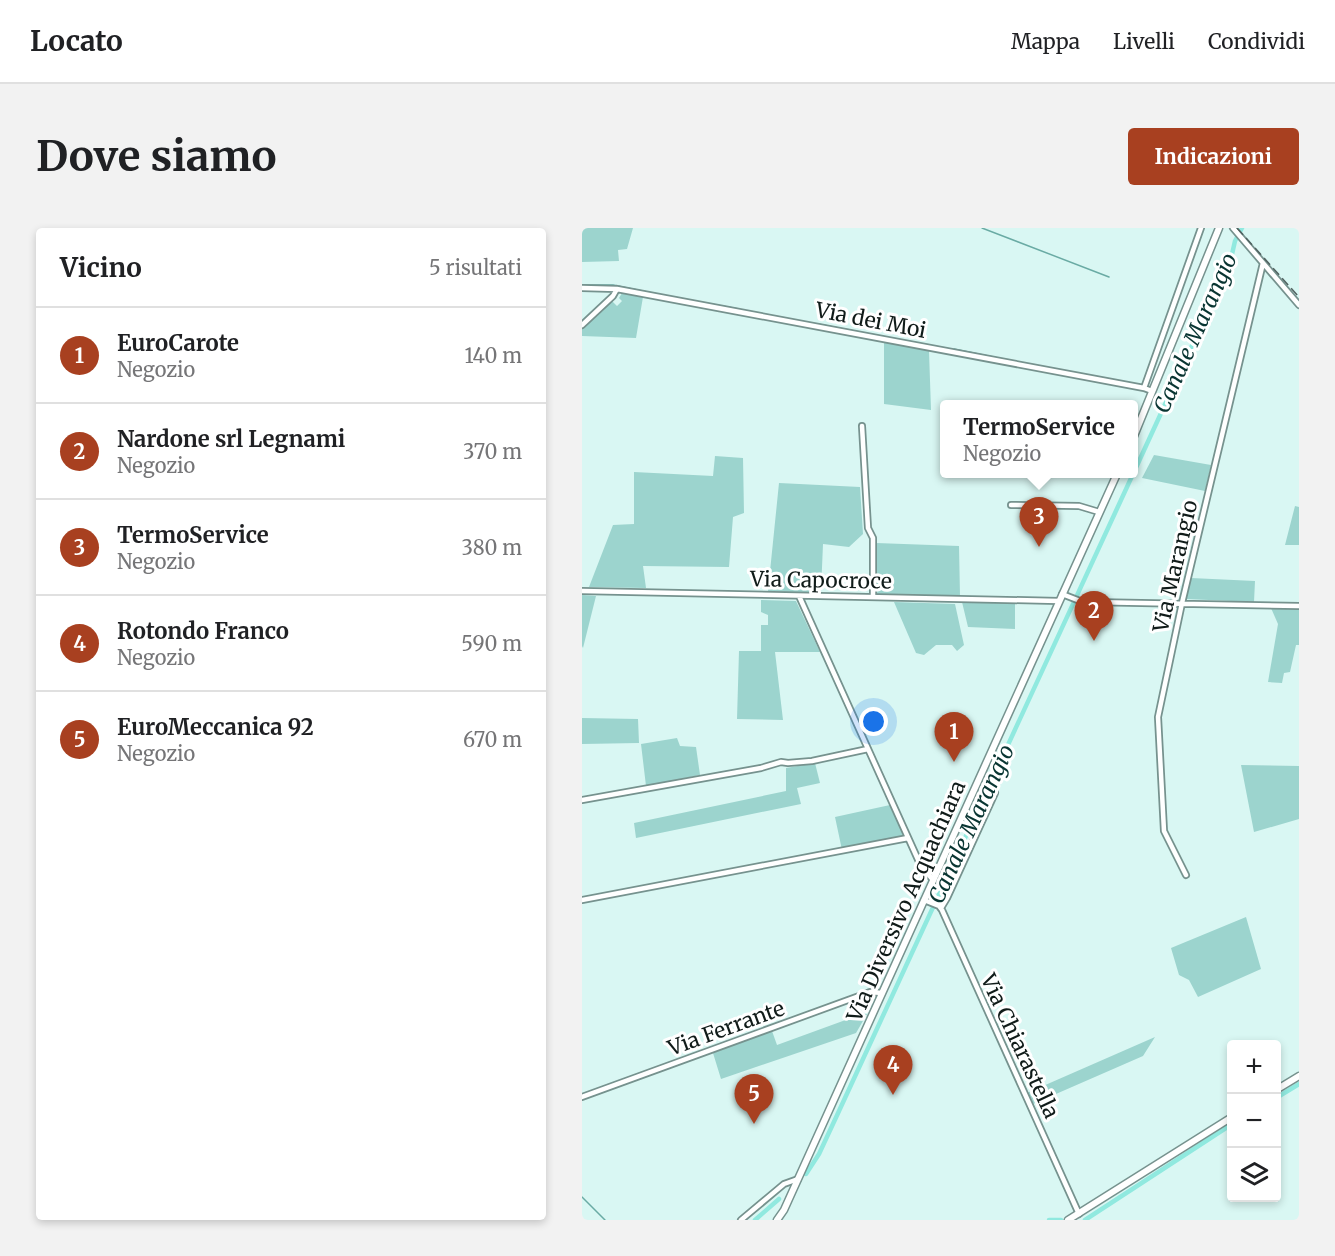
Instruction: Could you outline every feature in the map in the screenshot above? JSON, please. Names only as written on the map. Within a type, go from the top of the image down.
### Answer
[{"type":"main road","points":[[1138,426],[1219,228]]},
{"type":"main road","name":"Via Diversivo Acquachiara","points":[[784,1210],[882,993],[927,901],[933,880],[1059,601],[1065,595],[1115,478]]},
{"type":"main road","points":[[1281,1087],[1299,1076]]},
{"type":"main road","points":[[1069,1220],[1227,1120]]},
{"type":"main road","points":[[777,1220],[784,1210]]},
{"type":"main road","points":[[783,1220],[784,1210]]},
{"type":"street","points":[[1144,388],[1201,228]]},
{"type":"street","points":[[1233,228],[1299,305]]},
{"type":"street","name":"Via Marangio","points":[[1186,875],[1164,831],[1158,723],[1182,603],[1263,264]]},
{"type":"street","name":"Via dei Moi","points":[[582,288],[617,289],[1152,391]]},
{"type":"street","points":[[582,325],[614,296],[617,289]]},
{"type":"street","points":[[862,426],[868,528],[873,538],[873,597]]},
{"type":"street","points":[[1011,505],[1078,506],[1099,512]]},
{"type":"street","name":"Via Capocroce","points":[[582,591],[1059,601]]},
{"type":"street","points":[[1065,595],[1080,601],[1299,606]]},
{"type":"street","points":[[799,596],[920,864],[933,880]]},
{"type":"street","points":[[582,800],[761,768],[781,762],[800,763],[833,758],[868,748]]},
{"type":"street","points":[[927,901],[940,907],[947,898],[995,793]]},
{"type":"street","points":[[582,900],[908,838]]},
{"type":"street","name":"Via Chiarastella","points":[[940,907],[1078,1214]]},
{"type":"street","name":"Via Ferrante","points":[[582,1097],[870,992],[882,993]]},
{"type":"street","points":[[741,1220],[784,1184],[798,1179]]},
{"type":"shaded area","points":[[582,228],[633,228],[627,249],[618,250],[619,261],[582,262]]},
{"type":"shaded area","points":[[622,293],[643,297],[636,338],[582,336],[582,328],[612,301],[617,306],[622,301],[619,298]]},
{"type":"shaded area","points":[[884,341],[929,351],[931,410],[884,404]]},
{"type":"shaded area","points":[[1154,455],[1211,465],[1205,491],[1142,478]]},
{"type":"shaded area","points":[[715,456],[743,458],[744,513],[733,517],[729,567],[643,566],[646,588],[589,587],[613,525],[634,524],[634,472],[713,476]]},
{"type":"shaded area","points":[[779,483],[860,487],[863,534],[849,547],[823,544],[820,594],[768,591]]},
{"type":"shaded area","points":[[1295,506],[1299,507],[1299,545],[1285,545]]},
{"type":"shaded area","points":[[876,543],[959,546],[960,596],[876,594]]},
{"type":"shaded area","points":[[1191,578],[1255,581],[1254,602],[1186,599]]},
{"type":"shaded area","points":[[582,595],[596,596],[583,648],[582,646]]},
{"type":"shaded area","points":[[761,600],[796,601],[820,652],[775,652],[783,720],[737,719],[739,651],[761,651],[761,625],[768,625],[768,615],[761,612]]},
{"type":"shaded area","points":[[894,602],[955,604],[964,645],[957,651],[952,645],[936,645],[924,655],[916,653]]},
{"type":"shaded area","points":[[962,602],[1015,603],[1015,629],[968,627]]},
{"type":"shaded area","points":[[1271,608],[1299,609],[1299,645],[1296,645],[1290,672],[1284,673],[1282,683],[1268,682],[1278,624]]},
{"type":"shaded area","points":[[582,718],[638,719],[639,743],[582,744]]},
{"type":"shaded area","points":[[677,738],[680,746],[696,747],[700,775],[646,786],[641,744]]},
{"type":"shaded area","points":[[815,763],[820,783],[797,788],[801,804],[636,838],[634,823],[786,791],[786,768]]},
{"type":"shaded area","points":[[1241,765],[1299,766],[1299,819],[1254,832]]},
{"type":"shaded area","points":[[890,805],[905,836],[903,838],[842,850],[835,817]]},
{"type":"shaded area","points":[[1246,917],[1261,969],[1198,997],[1189,980],[1179,975],[1171,948]]},
{"type":"shaded area","points":[[867,1014],[856,1033],[721,1079],[713,1053],[772,1031],[777,1045]]},
{"type":"shaded area","points":[[1155,1037],[1143,1056],[1033,1104],[1027,1093]]},
{"type":"waterway","points":[[982,228],[1109,277]]},
{"type":"waterway","name":"Canale Marangio","points":[[1138,463],[1230,263],[1235,241],[1242,228]]},
{"type":"waterway","points":[[582,285],[613,285],[672,297]]},
{"type":"waterway","points":[[688,300],[739,309]]},
{"type":"waterway","points":[[742,310],[815,324]]},
{"type":"waterway","points":[[818,324],[854,331]]},
{"type":"waterway","points":[[921,344],[950,349]]},
{"type":"waterway","points":[[954,349],[998,358]]},
{"type":"waterway","name":"Canale Marangio","points":[[806,1174],[819,1154],[1131,478]]},
{"type":"waterway","points":[[1281,1095],[1299,1084]]},
{"type":"waterway","points":[[1085,1220],[1227,1127]]},
{"type":"waterway","points":[[582,1197],[605,1220]]},
{"type":"waterway","name":"Canale Marangio","points":[[755,1220],[779,1199]]},
{"type":"waterway","points":[[1049,1220],[1061,1220]]},
{"type":"railway","points":[[1237,228],[1299,297]]},
{"type":"place","name":"TermoService","points":[[1039,547]]},
{"type":"place","name":"Nardone srl Legnami","points":[[1094,641]]},
{"type":"place","name":"EuroCarote","points":[[954,762]]},
{"type":"place","name":"Rotondo Franco","points":[[893,1095]]},
{"type":"place","name":"EuroMeccanica 92","points":[[754,1124]]}]
